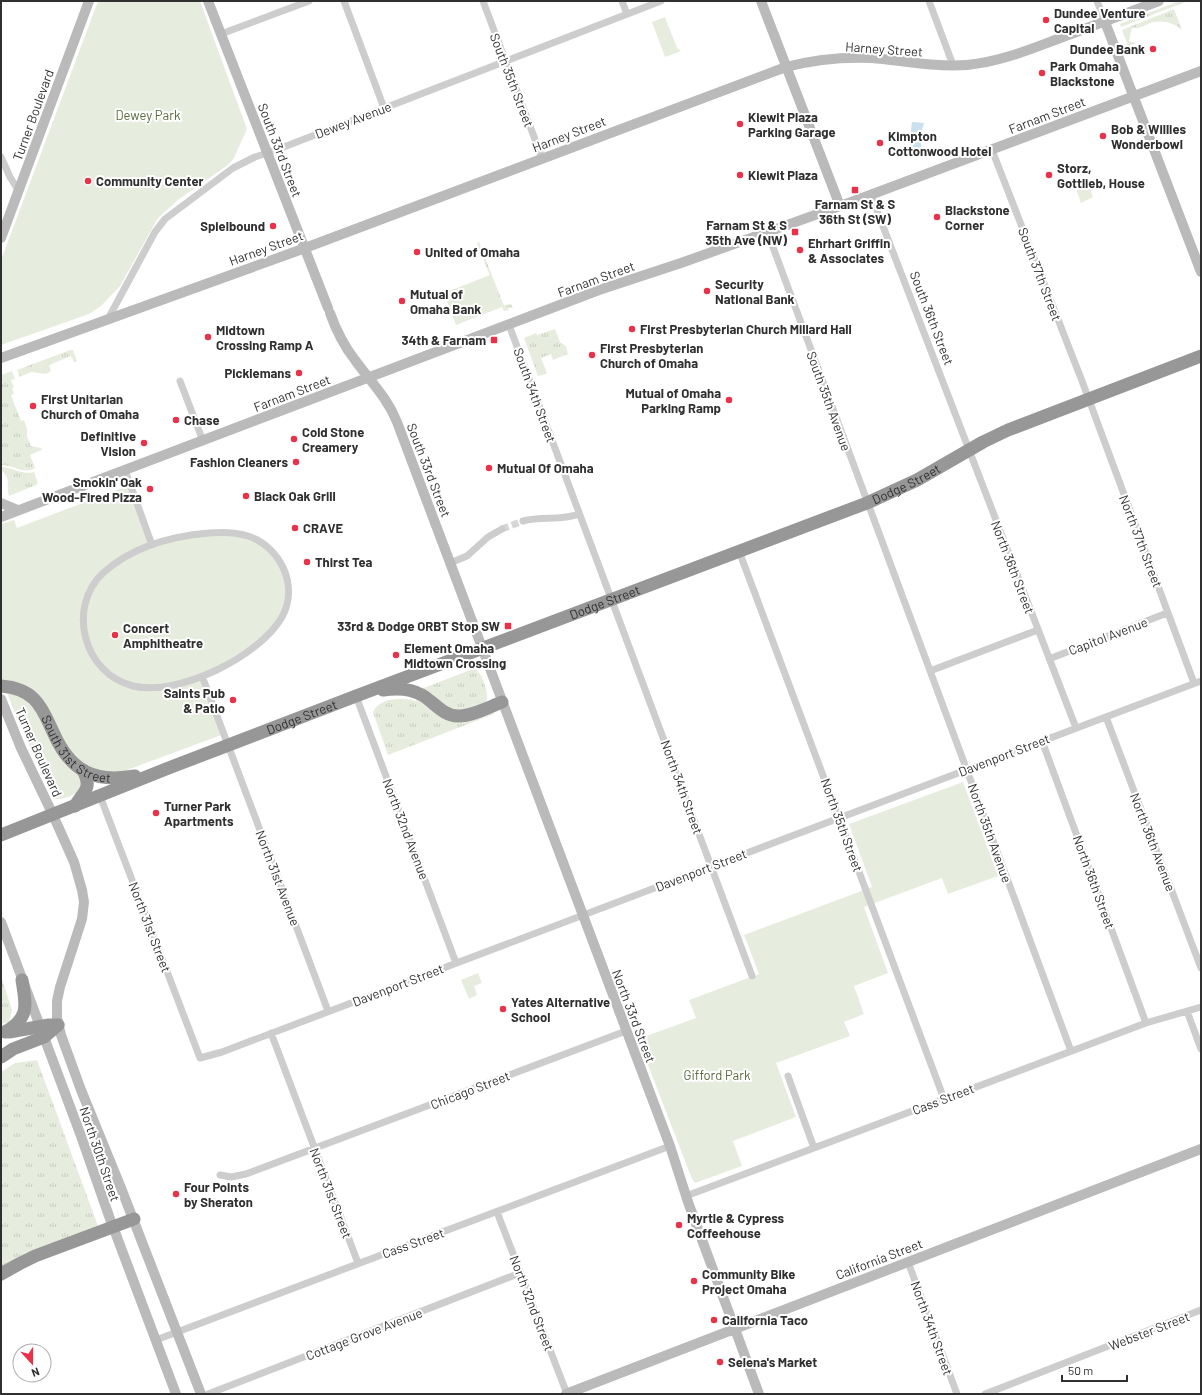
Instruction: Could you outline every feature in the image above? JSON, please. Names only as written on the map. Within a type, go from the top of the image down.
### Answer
[{"type":"highway","name":"Dodge Street","points":[[1,835],[228,745],[867,503],[917,480],[986,440],[1015,427],[1201,356]]},
{"type":"highway","name":"South 31st Street","points":[[1,686],[17,689],[35,700],[43,710],[64,752],[83,770],[94,776],[110,779],[130,777],[166,769]]},
{"type":"highway","points":[[362,694],[389,689],[406,689],[421,695],[442,711],[456,716],[470,714],[502,702]]},
{"type":"highway","points":[[75,806],[88,785],[83,770]]},
{"type":"highway","points":[[3,1033],[19,1022],[24,1012],[25,1000],[22,980]]},
{"type":"highway","points":[[1,1057],[42,1032],[48,1025],[58,1025]]},
{"type":"highway","points":[[3,1033],[42,1032]]},
{"type":"highway","points":[[1,1274],[35,1256],[134,1219]]},
{"type":"main road","name":"Turner Boulevard","points":[[1,238],[89,1]]},
{"type":"main road","name":"South 33rd Street","points":[[208,1],[266,153],[339,335],[349,352],[383,395],[392,411],[482,648]]},
{"type":"main road","points":[[761,1],[840,206]]},
{"type":"main road","name":"Harney Street","points":[[1,358],[305,248],[786,67],[812,61],[845,58],[877,59],[922,64],[953,65],[981,63],[1012,56],[1159,1]]},
{"type":"main road","points":[[1105,22],[1201,272]]},
{"type":"main road","name":"Farnam Street","points":[[1,517],[603,289],[871,195],[1201,71]]},
{"type":"main road","points":[[1,503],[18,510]]},
{"type":"main road","name":"North 33rd Street","points":[[482,648],[670,1146],[686,1196],[759,1394]]},
{"type":"main road","name":"Turner Boulevard","points":[[1,699],[21,748],[76,867],[82,890],[84,902],[82,919],[58,994],[56,1011],[58,1025]]},
{"type":"main road","name":"North 30th Street","points":[[1,922],[176,1394]]},
{"type":"main road","name":"North 30th Street","points":[[58,1025],[81,1090],[134,1219],[201,1394]]},
{"type":"main road","name":"California Street","points":[[567,1394],[1201,1149]]},
{"type":"street","points":[[221,34],[309,1]]},
{"type":"street","points":[[344,1],[384,108]]},
{"type":"street","name":"South 35th Street","points":[[483,1],[542,158]]},
{"type":"street","points":[[622,1],[627,14]]},
{"type":"street","name":"Dewey Avenue","points":[[108,319],[155,232],[165,219],[233,168],[255,157],[661,1]]},
{"type":"street","points":[[929,1],[953,65]]},
{"type":"street","points":[[1097,1],[1105,22]]},
{"type":"street","name":"South 37th Street","points":[[992,150],[1082,381],[1087,399]]},
{"type":"street","points":[[1,156],[10,177],[18,190]]},
{"type":"street","name":"South 36th Street","points":[[871,195],[969,450]]},
{"type":"street","name":"South 35th Avenue","points":[[767,231],[867,503]]},
{"type":"street","name":"South 34th Street","points":[[509,325],[611,600]]},
{"type":"street","points":[[181,384],[203,441]]},
{"type":"street","name":"North 37th Street","points":[[1087,399],[1167,612],[1198,682]]},
{"type":"street","name":"North 36th Street","points":[[969,450],[1076,728]]},
{"type":"street","points":[[125,470],[152,545]]},
{"type":"street","name":"North 35th Avenue","points":[[867,503],[1071,1051]]},
{"type":"street","points":[[523,521],[542,517],[567,518],[579,514]]},
{"type":"street","points":[[450,563],[467,556],[488,537],[502,529]]},
{"type":"street","points":[[219,532],[241,534],[258,540],[266,545],[276,556],[284,570],[289,588],[285,611],[274,629],[263,640],[218,670],[202,676],[165,686],[149,688],[134,686],[120,681],[109,674],[98,663],[88,647],[84,632],[84,610],[88,596],[95,583],[104,572],[117,562],[138,551],[152,545],[191,535],[219,532]]},
{"type":"street","name":"North 35th Street","points":[[739,551],[944,1099]]},
{"type":"street","name":"North 34th Street","points":[[611,600],[752,976]]},
{"type":"street","name":"Capitol Avenue","points":[[1049,659],[1167,612]]},
{"type":"street","points":[[930,671],[1038,630]]},
{"type":"street","name":"North 31st Avenue","points":[[202,676],[328,1011]]},
{"type":"street","name":"Davenport Street","points":[[200,1058],[222,1052],[1198,682]]},
{"type":"street","name":"North 32nd Avenue","points":[[362,694],[456,963]]},
{"type":"street","name":"North 36th Avenue","points":[[1106,717],[1201,968]]},
{"type":"street","name":"North 36th Street","points":[[1042,741],[1146,1023]]},
{"type":"street","name":"North 31st Street","points":[[100,796],[200,1058]]},
{"type":"street","name":"Cass Street","points":[[686,1196],[1146,1023],[1186,1010],[1201,1007]]},
{"type":"street","points":[[1186,1010],[1201,1049]]},
{"type":"street","name":"Chicago Street","points":[[220,1175],[231,1177],[246,1174],[626,1031]]},
{"type":"street","name":"North 31st Street","points":[[271,1033],[358,1264]]},
{"type":"street","points":[[788,1076],[814,1148]]},
{"type":"street","name":"Cass Street","points":[[156,1340],[670,1146]]},
{"type":"street","name":"North 32nd Street","points":[[496,1212],[567,1394]]},
{"type":"street","name":"North 34th Street","points":[[908,1262],[957,1394]]},
{"type":"street","name":"Cottage Grove Avenue","points":[[208,1394],[520,1273]]},
{"type":"street","name":"Webster Street","points":[[984,1394],[1201,1310]]},
{"type":"green space","name":"Dewey Park","points":[[98,1],[200,1],[247,129],[234,158],[228,165],[178,200],[158,218],[120,286],[101,306],[89,314],[1,345],[1,260]]},
{"type":"green space","points":[[1179,1],[1188,1],[1121,27],[1120,24]]},
{"type":"green space","points":[[1174,9],[1182,30],[1173,24],[1162,21],[1138,28],[1132,28],[1129,41],[1136,43],[1126,46],[1127,43],[1122,30]]},
{"type":"green space","points":[[665,17],[677,48],[681,51],[665,57],[652,22]]},
{"type":"green space","points":[[1089,185],[1093,197],[1081,203],[1076,189]]},
{"type":"green space","points":[[479,242],[504,306],[511,304],[513,308],[508,308],[509,310],[504,311],[502,307],[477,243]]},
{"type":"green space","points":[[490,275],[502,307],[456,325],[444,293]]},
{"type":"green space","points":[[555,329],[560,342],[566,346],[568,354],[553,360],[551,354],[541,358],[547,373],[538,376],[524,338],[536,333],[537,335]]},
{"type":"green space","points":[[73,350],[77,361],[76,362],[74,362],[71,356],[49,365],[51,371],[46,374],[31,372],[20,377],[17,370]]},
{"type":"green space","points":[[12,371],[15,379],[11,380],[14,387],[12,388],[14,394],[11,395],[21,421],[24,420],[27,429],[27,437],[31,446],[41,448],[42,450],[30,455],[35,468],[31,470],[23,470],[1,465],[1,375]]},
{"type":"green space","points":[[1,467],[21,472],[34,472],[38,483],[9,496],[8,480],[1,470]]},
{"type":"green space","points":[[130,485],[152,545],[209,533],[252,538],[282,564],[288,600],[266,637],[202,676],[224,734],[84,786],[72,796],[56,799],[52,795],[18,721],[1,677],[1,524],[14,520],[17,528]]},
{"type":"green space","points":[[476,669],[483,679],[487,694],[486,701],[489,704],[457,714],[421,689]]},
{"type":"green space","points":[[418,697],[439,713],[493,711],[494,714],[388,755],[373,712],[381,703],[392,699],[416,701]]},
{"type":"green space","name":"Gifford Park","points":[[963,782],[998,876],[948,894],[942,878],[864,907],[888,973],[854,986],[864,1014],[844,1022],[850,1036],[776,1063],[796,1117],[733,1141],[742,1166],[695,1183],[692,1179],[638,1039],[696,1018],[689,1000],[759,974],[744,935],[872,887],[849,824]]},
{"type":"green space","points":[[478,973],[482,983],[474,986],[477,995],[469,999],[461,980]]},
{"type":"green space","points":[[1,979],[12,1010],[9,1022],[1,1024]]},
{"type":"green space","points":[[37,1060],[98,1226],[1,1268],[1,1072],[15,1063]]},
{"type":"water","points":[[912,122],[924,123],[921,133],[924,133],[923,140],[921,140],[921,151],[909,149]]},
{"type":"tunnel","points":[[502,529],[523,521]]},
{"type":"place","name":"Dundee Venture Capital","points":[[1046,20]]},
{"type":"place","name":"Dundee Bank","points":[[1153,49]]},
{"type":"place","name":"Park Omaha Blackstone","points":[[1042,73]]},
{"type":"place","name":"Kiewit Plaza Parking Garage","points":[[740,124]]},
{"type":"place","name":"Bob & Willies Wonderbowl","points":[[1103,136]]},
{"type":"place","name":"Kimpton Cottonwood Hotel","points":[[880,143]]},
{"type":"place","name":"Kiewit Plaza","points":[[740,175]]},
{"type":"place","name":"Storz, Gottlieb, House","points":[[1049,175]]},
{"type":"place","name":"Community Center","points":[[88,181]]},
{"type":"place","name":"Farnam St & S 36th St (SW)","points":[[855,190]]},
{"type":"place","name":"Blackstone Corner","points":[[937,217]]},
{"type":"place","name":"Spielbound","points":[[273,226]]},
{"type":"place","name":"Farnam St & S 35th Ave (NW)","points":[[795,232]]},
{"type":"place","name":"Ehrhart Griffin & Associates","points":[[800,250]]},
{"type":"place","name":"United of Omaha","points":[[417,252]]},
{"type":"place","name":"Security National Bank","points":[[707,291]]},
{"type":"place","name":"Mutual of Omaha Bank","points":[[402,301]]},
{"type":"place","name":"First Presbyterian Church Millard Hall","points":[[632,329]]},
{"type":"place","name":"Midtown Crossing Ramp A","points":[[208,337]]},
{"type":"place","name":"34th & Farnam","points":[[494,340]]},
{"type":"place","name":"First Presbyterian Church of Omaha","points":[[592,355]]},
{"type":"place","name":"Picklemans","points":[[299,373]]},
{"type":"place","name":"Mutual of Omaha Parking Ramp","points":[[729,400]]},
{"type":"place","name":"First Unitarian Church of Omaha","points":[[33,406]]},
{"type":"place","name":"Chase","points":[[176,420]]},
{"type":"place","name":"Cold Stone Creamery","points":[[294,439]]},
{"type":"place","name":"Definitive Vision","points":[[144,443]]},
{"type":"place","name":"Fashion Cleaners","points":[[296,462]]},
{"type":"place","name":"Mutual Of Omaha","points":[[489,468]]},
{"type":"place","name":"Smokin' Oak Wood-Fired Pizza","points":[[150,489]]},
{"type":"place","name":"Black Oak Grill","points":[[246,496]]},
{"type":"place","name":"CRAVE","points":[[295,528]]},
{"type":"place","name":"Thirst Tea","points":[[307,562]]},
{"type":"place","name":"33rd & Dodge ORBT Stop SW","points":[[508,626]]},
{"type":"place","name":"Concert Amphitheatre","points":[[115,635]]},
{"type":"place","name":"Element Omaha Midtown Crossing","points":[[396,655]]},
{"type":"place","name":"Saints Pub & Patio","points":[[233,700]]},
{"type":"place","name":"Turner Park Apartments","points":[[156,813]]},
{"type":"place","name":"Yates Alternative School","points":[[503,1009]]},
{"type":"place","name":"Four Points by Sheraton","points":[[176,1194]]},
{"type":"place","name":"Myrtle & Cypress Coffeehouse","points":[[679,1225]]},
{"type":"place","name":"Community Bike Project Omaha","points":[[694,1281]]},
{"type":"place","name":"California Taco","points":[[714,1320]]},
{"type":"place","name":"Selena's Market","points":[[720,1362]]}]
